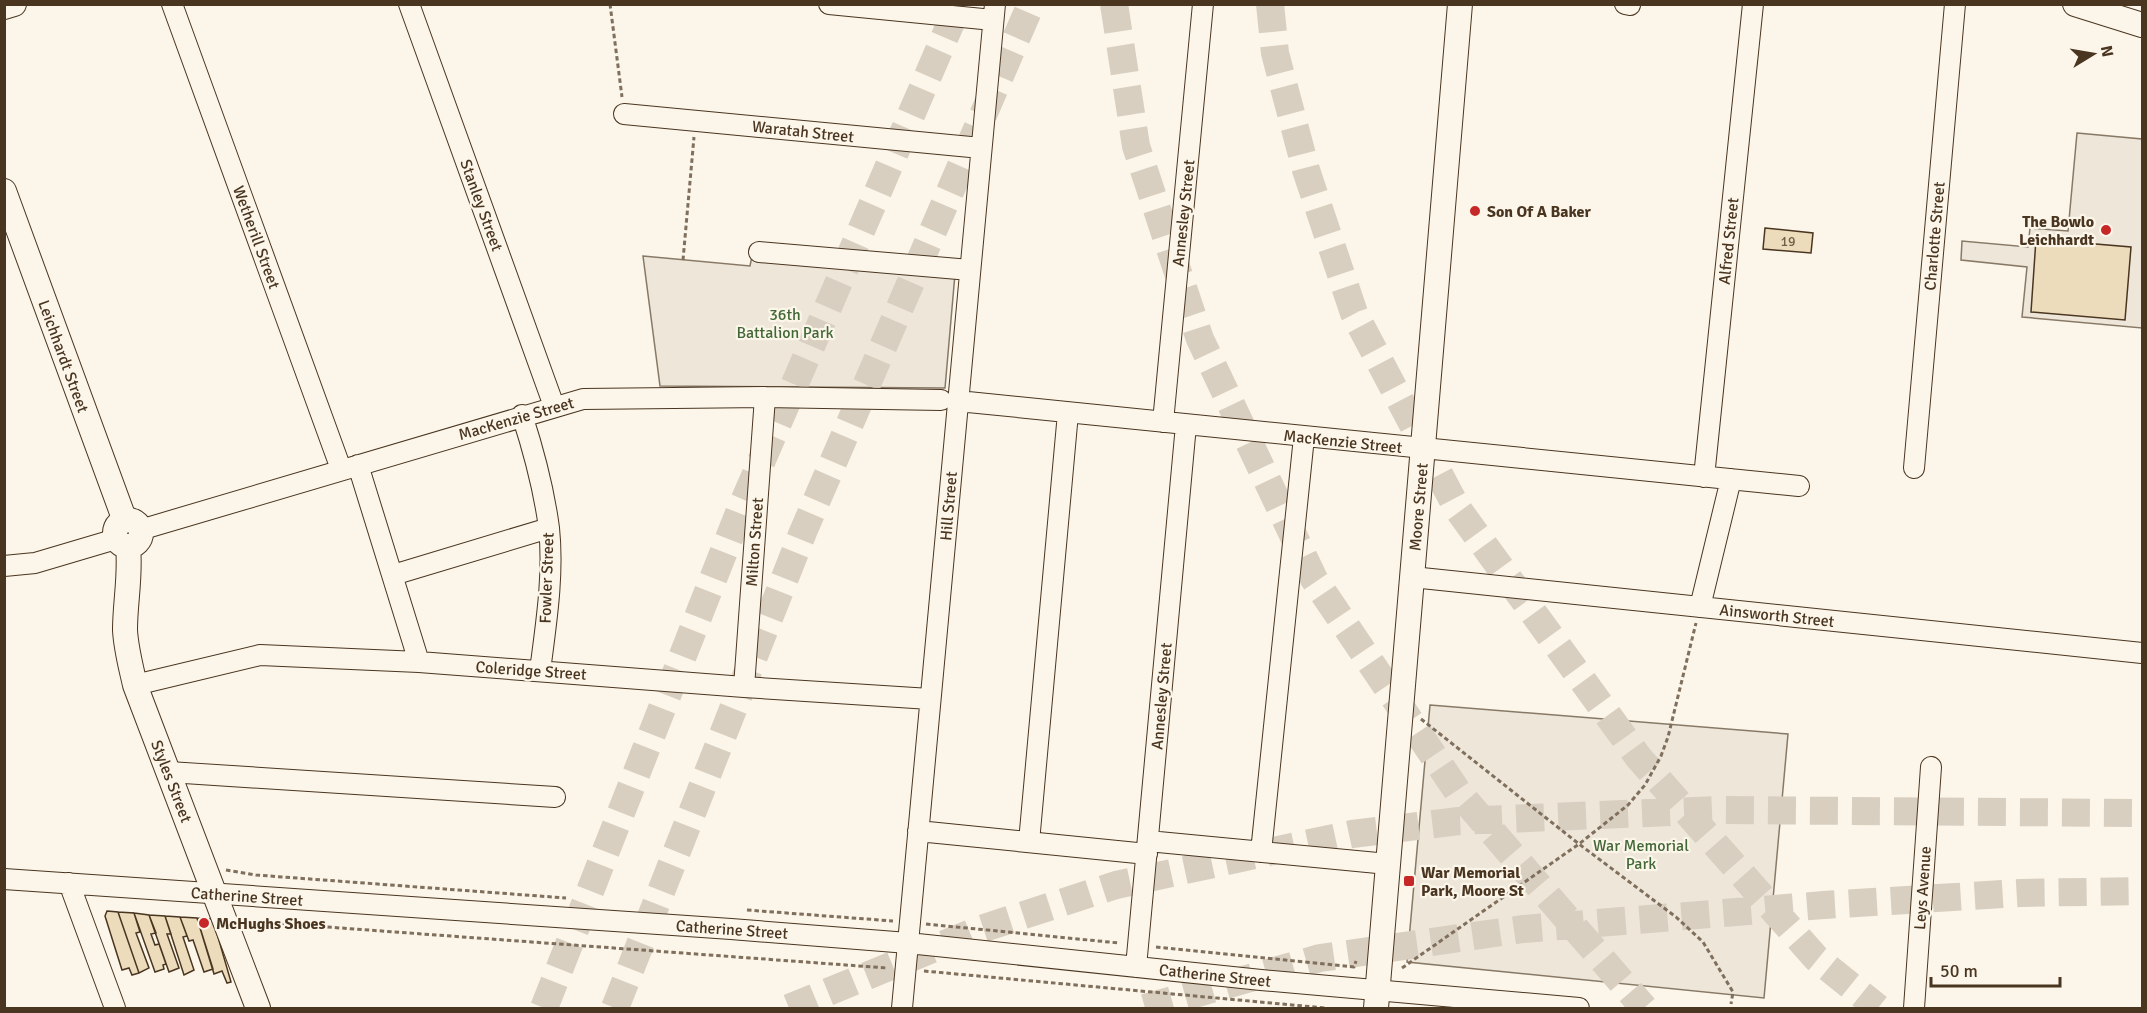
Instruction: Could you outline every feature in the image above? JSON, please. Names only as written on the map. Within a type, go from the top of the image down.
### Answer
[{"type":"main road","points":[[4,8],[14,4]]},
{"type":"main road","name":"Moore Street","points":[[1377,999],[1460,4]]},
{"type":"main road","points":[[2075,4],[2142,25]]},
{"type":"main road","name":"Leichhardt Street","points":[[4,191],[127,534]]},
{"type":"main road","name":"Styles Street","points":[[127,534],[129,582],[125,631],[128,658],[135,685],[258,1008]]},
{"type":"street","name":"Wetherill Street","points":[[172,4],[393,575],[419,662]]},
{"type":"street","name":"Stanley Street","points":[[409,4],[554,406]]},
{"type":"street","points":[[829,4],[994,12]]},
{"type":"street","name":"Annesley Street","points":[[1163,422],[1203,4]]},
{"type":"street","points":[[1625,4],[1630,5]]},
{"type":"street","name":"Alfred Street","points":[[1704,477],[1753,4]]},
{"type":"street","name":"Charlotte Street","points":[[1914,468],[1955,4]]},
{"type":"street","name":"Hill Street","points":[[902,1008],[930,699],[950,400],[970,270],[994,12]]},
{"type":"street","name":"Waratah Street","points":[[624,114],[981,148]]},
{"type":"street","points":[[759,252],[970,270]]},
{"type":"street","name":"MacKenzie Street","points":[[4,566],[35,563],[522,415],[583,399],[765,397],[950,400],[1799,486]]},
{"type":"street","name":"Milton Street","points":[[744,687],[765,397]]},
{"type":"street","points":[[1029,842],[1068,413]]},
{"type":"street","name":"Fowler Street","points":[[522,415],[532,447],[549,528],[548,603],[540,671]]},
{"type":"street","name":"Annesley Street","points":[[1136,968],[1186,425]]},
{"type":"street","points":[[1261,852],[1304,437]]},
{"type":"street","points":[[1700,607],[1731,479]]},
{"type":"street","points":[[393,575],[549,528]]},
{"type":"street","name":"Ainsworth Street","points":[[1412,577],[2142,653]]},
{"type":"street","name":"Coleridge Street","points":[[135,685],[260,655],[419,662],[930,699]]},
{"type":"street","name":"Leys Avenue","points":[[1914,1008],[1931,766]]},
{"type":"street","points":[[169,772],[555,797]]},
{"type":"street","points":[[918,831],[1029,842],[1261,852],[1388,864]]},
{"type":"street","name":"Catherine Street","points":[[4,879],[695,926],[908,943],[1136,968],[1377,999],[1457,998],[1579,1008]]},
{"type":"street","points":[[69,883],[115,1008]]},
{"type":"street","name":"Catherine Street","points":[[1426,1008],[1457,998]]},
{"type":"path","points":[[609,4],[624,114]]},
{"type":"path","points":[[683,260],[696,120]]},
{"type":"path","points":[[1402,968],[1579,844],[1628,805],[1645,785],[1661,756],[1668,737],[1700,607]]},
{"type":"path","points":[[1421,719],[1579,844],[1676,917],[1702,942],[1732,992],[1731,1004]]},
{"type":"path","name":"Catherine Street","points":[[243,921],[905,970],[1325,1008]]},
{"type":"path","points":[[1354,967],[1356,961]]},
{"type":"green space","name":"The Bowlo Leichhardt","points":[[2077,133],[2142,139],[2142,328],[2022,317],[2027,267],[1961,260],[1962,241],[2028,247],[2030,228],[2068,231]]},
{"type":"green space","name":"36th Battalion Park","points":[[643,256],[750,266],[752,256],[955,274],[945,388],[660,386]]},
{"type":"green space","name":"War Memorial Park","points":[[1430,705],[1788,734],[1764,998],[1407,962]]},
{"type":"building","points":[[1765,228],[1813,233],[1811,253],[1763,249]]},
{"type":"building","points":[[2036,239],[2131,247],[2125,320],[2031,312]]},
{"type":"building","points":[[107,911],[118,912],[139,973],[132,975],[129,968],[122,970],[105,916]]},
{"type":"building","points":[[118,912],[134,913],[140,932],[136,933],[149,968],[139,973]]},
{"type":"building","points":[[134,913],[149,915],[156,933],[151,934],[155,945],[159,944],[166,964],[163,965],[164,969],[155,972]]},
{"type":"building","points":[[149,915],[165,916],[171,934],[167,934],[179,968],[169,972]]},
{"type":"building","points":[[165,916],[180,917],[187,936],[183,937],[194,970],[184,975]]},
{"type":"building","points":[[180,917],[197,918],[213,969],[204,972],[193,940],[189,941]]},
{"type":"building","points":[[197,918],[211,919],[214,923],[231,982],[227,983],[222,971],[214,974]]},
{"type":"tunnel","points":[[544,1008],[739,513],[959,4]]},
{"type":"tunnel","points":[[615,1008],[803,532],[1031,4]]},
{"type":"tunnel","points":[[1114,4],[1136,146],[1200,339],[1314,579],[1458,792],[1644,1008]]},
{"type":"tunnel","points":[[1270,4],[1275,53],[1306,170],[1354,313],[1457,508],[1639,758],[1816,958],[1878,1008]]},
{"type":"tunnel","points":[[789,1008],[981,929],[1116,885],[1352,834],[1459,821],[1718,810],[2142,813]]},
{"type":"tunnel","points":[[1145,1008],[1320,958],[1523,929],[1824,905],[2020,893],[2142,891]]},
{"type":"place","name":"Son Of A Baker","points":[[1475,211]]},
{"type":"place","name":"The Bowlo Leichhardt","points":[[2106,230]]},
{"type":"place","name":"War Memorial Park, Moore St","points":[[1409,881]]},
{"type":"place","name":"McHughs Shoes","points":[[204,923]]}]
